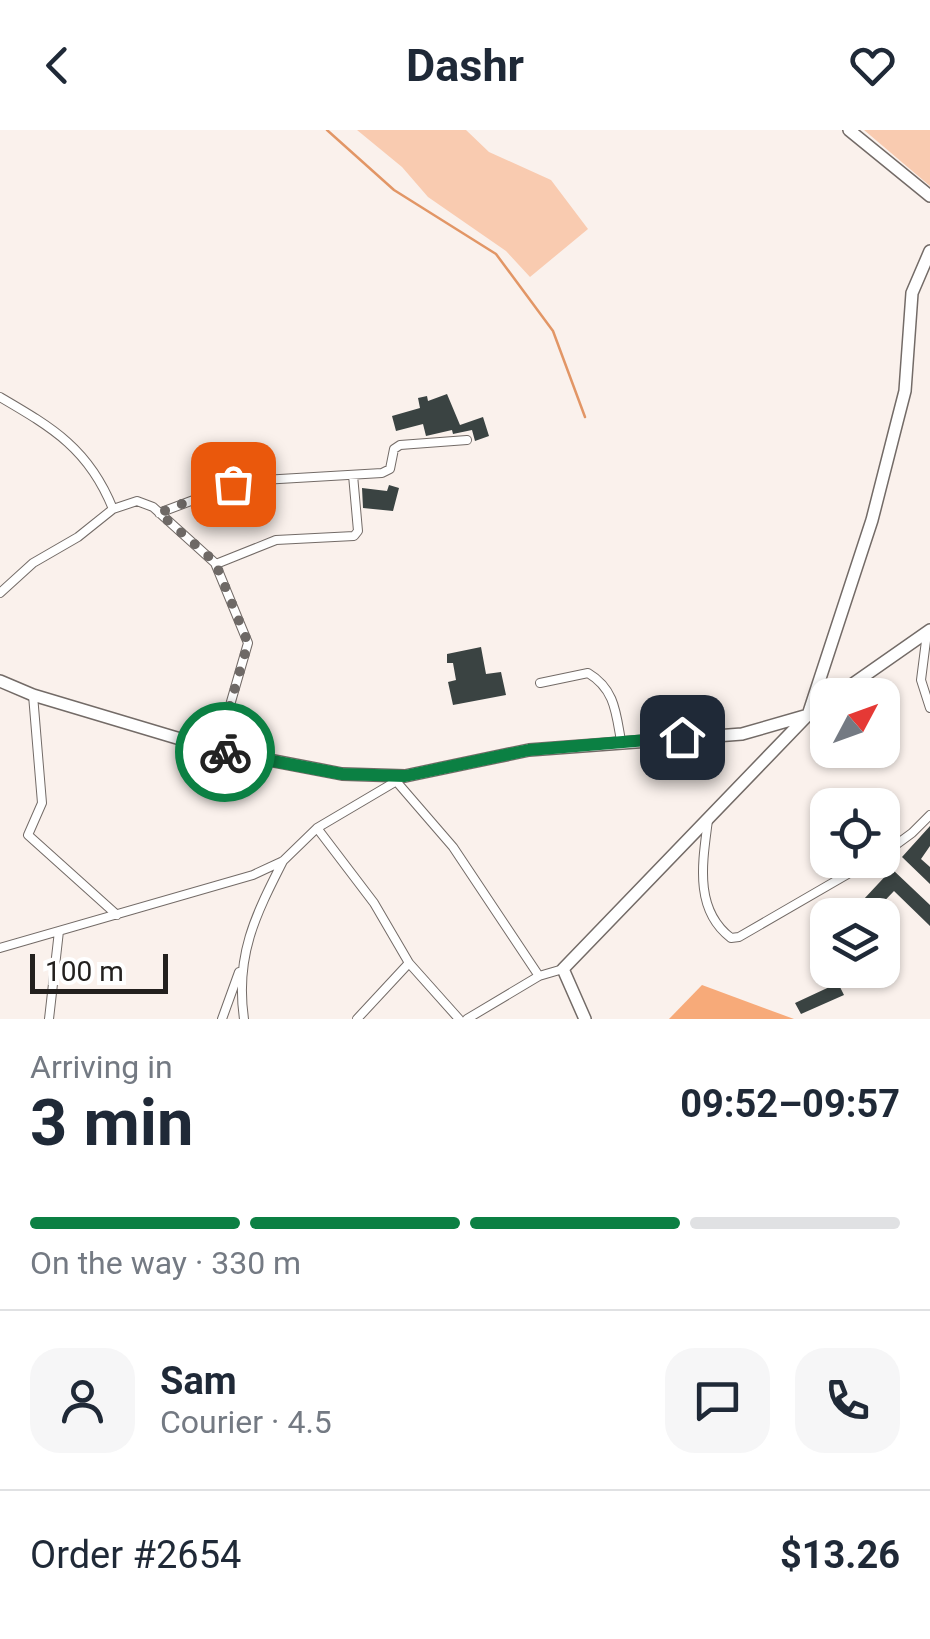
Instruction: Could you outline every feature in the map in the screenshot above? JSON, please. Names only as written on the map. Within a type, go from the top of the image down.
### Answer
[{"type":"street","points":[[849,130],[930,196]]},
{"type":"street","points":[[467,1019],[540,976],[562,969],[808,715],[872,520],[904,391],[912,293],[930,251]]},
{"type":"street","points":[[0,397],[68,440],[98,475],[113,509]]},
{"type":"street","points":[[159,513],[244,480],[386,471],[394,449],[400,445],[467,440]]},
{"type":"street","points":[[216,564],[276,540],[354,536],[358,531],[353,475]]},
{"type":"street","points":[[0,593],[34,563],[78,537],[113,509],[144,502],[216,564],[248,643],[217,750]]},
{"type":"street","points":[[862,678],[928,632]]},
{"type":"street","points":[[928,632],[921,680],[930,708]]},
{"type":"street","points":[[540,683],[588,673],[596,678],[614,701],[621,741]]},
{"type":"street","points":[[0,681],[33,695],[217,750],[342,774],[400,778],[529,750],[742,734],[808,715]]},
{"type":"street","points":[[33,695],[42,803],[28,835],[116,914]]},
{"type":"street","points":[[222,1019],[256,914],[283,861],[317,828],[400,778]]},
{"type":"street","points":[[400,778],[459,856],[540,976]]},
{"type":"street","points":[[900,844],[930,815]]},
{"type":"street","points":[[708,820],[700,880],[713,916],[730,938],[739,937],[841,878]]},
{"type":"street","points":[[317,828],[374,903],[409,963],[459,1019]]},
{"type":"street","points":[[0,948],[227,885],[283,861]]},
{"type":"street","points":[[49,1019],[60,931]]},
{"type":"street","points":[[243,962],[240,988],[244,1019]]},
{"type":"street","points":[[357,1019],[409,963]]},
{"type":"street","points":[[562,969],[586,1019]]},
{"type":"shaded area","points":[[357,130],[466,130],[489,152],[551,180],[588,229],[530,277],[506,251],[428,197],[402,167]]},
{"type":"shaded area","points":[[864,130],[930,130],[930,186]]},
{"type":"shaded area","points":[[702,985],[794,1019],[669,1019]]},
{"type":"building","points":[[447,394],[460,425],[483,417],[489,436],[475,441],[472,430],[453,434],[452,430],[426,436],[423,424],[396,431],[392,416],[420,408],[418,398],[427,396],[428,401]]},
{"type":"building","points":[[389,485],[399,488],[393,511],[363,508],[362,488],[387,491]]},
{"type":"building","points":[[481,647],[486,674],[501,672],[506,695],[453,705],[448,682],[456,680],[447,654]]},
{"type":"building","points":[[930,826],[930,846],[921,859],[930,867],[930,884],[902,857]]},
{"type":"building","points":[[900,877],[930,905],[930,926],[894,891],[887,898],[865,898],[884,878]]},
{"type":"building","points":[[827,988],[840,988],[844,995],[801,1014],[795,1003]]},
{"type":"waterway","points":[[327,130],[394,190],[496,254],[553,331],[585,417]]},
{"type":"way so far","points":[[225,752],[217,750],[248,643],[215,562],[159,513],[233,484]]},
{"type":"route","points":[[225,752],[342,774],[405,776],[529,750],[682,737]]}]
